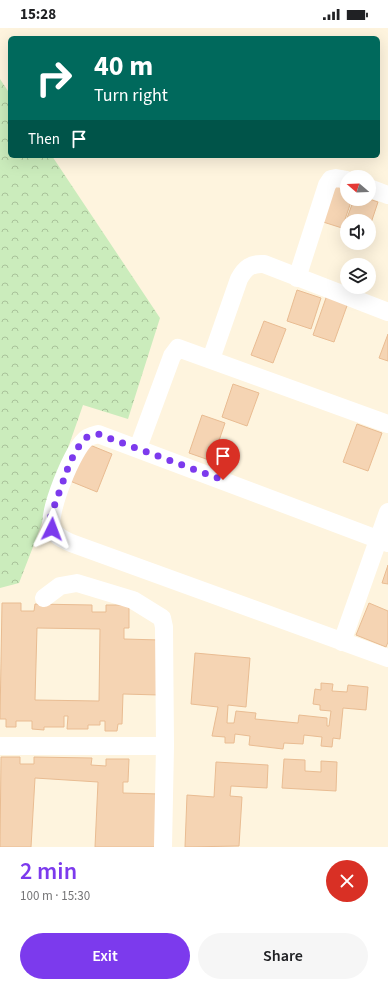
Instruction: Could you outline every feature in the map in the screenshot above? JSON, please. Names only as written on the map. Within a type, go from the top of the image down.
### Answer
[{"type":"street","points":[[297,278],[327,185],[331,179],[340,179]]},
{"type":"street","points":[[376,191],[388,195]]},
{"type":"street","points":[[212,359],[239,278],[244,270],[257,264],[264,264],[388,312]]},
{"type":"street","points":[[138,448],[175,352],[178,348],[184,348],[388,424]]},
{"type":"street","points":[[383,541],[98,434],[87,437],[79,446],[70,462],[50,518],[52,529],[59,537],[71,543],[388,658]]},
{"type":"street","points":[[342,642],[383,541],[388,512]]},
{"type":"street","points":[[44,598],[60,586],[77,583],[133,600],[162,618],[164,627],[165,746],[163,847]]},
{"type":"street","points":[[0,746],[165,746]]},
{"type":"green space","points":[[0,79],[8,91],[8,158],[53,158],[160,318],[128,419],[83,405],[38,534],[19,583],[0,588]]},
{"type":"building","points":[[332,184],[340,187],[340,206],[350,206],[347,214],[340,214],[340,227],[320,221]]},
{"type":"building","points":[[376,201],[378,202],[374,214],[348,214],[351,206],[376,206]]},
{"type":"building","points":[[297,290],[321,298],[311,329],[287,321]]},
{"type":"building","points":[[327,295],[348,303],[334,342],[313,335]]},
{"type":"building","points":[[264,321],[286,329],[273,363],[251,355]]},
{"type":"building","points":[[388,334],[388,361],[379,358]]},
{"type":"building","points":[[233,384],[259,393],[247,426],[222,417]]},
{"type":"building","points":[[202,415],[225,423],[212,461],[189,453]]},
{"type":"building","points":[[357,424],[382,433],[368,471],[343,462]]},
{"type":"building","points":[[85,443],[112,454],[97,492],[70,481]]},
{"type":"building","points":[[388,565],[388,584],[382,583]]},
{"type":"building","points":[[2,603],[21,603],[21,611],[34,611],[35,604],[92,605],[92,612],[106,612],[106,605],[129,605],[129,628],[124,628],[124,639],[160,640],[159,695],[123,694],[122,724],[118,724],[117,731],[105,731],[105,721],[100,721],[100,725],[88,725],[88,729],[67,729],[68,716],[64,716],[64,727],[44,727],[44,730],[32,729],[32,721],[16,721],[16,727],[6,727],[6,719],[0,719]],"holes":[[[37,628],[100,629],[99,701],[35,700]]]},
{"type":"building","points":[[369,603],[388,611],[388,642],[386,647],[356,635]]},
{"type":"building","points":[[195,653],[250,658],[246,707],[228,705],[227,723],[234,723],[236,711],[256,713],[255,719],[298,723],[299,715],[327,718],[327,726],[329,726],[331,711],[320,710],[320,705],[313,704],[315,689],[321,690],[321,683],[333,684],[332,691],[347,692],[348,685],[368,687],[366,710],[343,708],[340,739],[333,738],[332,747],[321,746],[322,737],[304,735],[303,744],[284,743],[283,749],[249,745],[250,736],[235,734],[234,743],[225,743],[225,737],[212,736],[218,707],[191,704]]},
{"type":"building","points":[[1,757],[20,757],[20,764],[34,764],[34,757],[92,758],[91,765],[106,766],[106,759],[129,759],[128,782],[123,782],[123,793],[160,794],[159,847],[95,847],[98,782],[35,778],[31,847],[0,847]]},
{"type":"building","points":[[284,759],[305,760],[305,771],[321,772],[321,761],[337,762],[336,791],[282,788]]},
{"type":"building","points":[[216,762],[268,765],[267,788],[231,786],[230,796],[242,797],[239,846],[185,847],[187,795],[214,797]]},
{"type":"route","points":[[52,529],[50,518],[70,462],[79,446],[87,437],[98,434],[223,480]]}]
